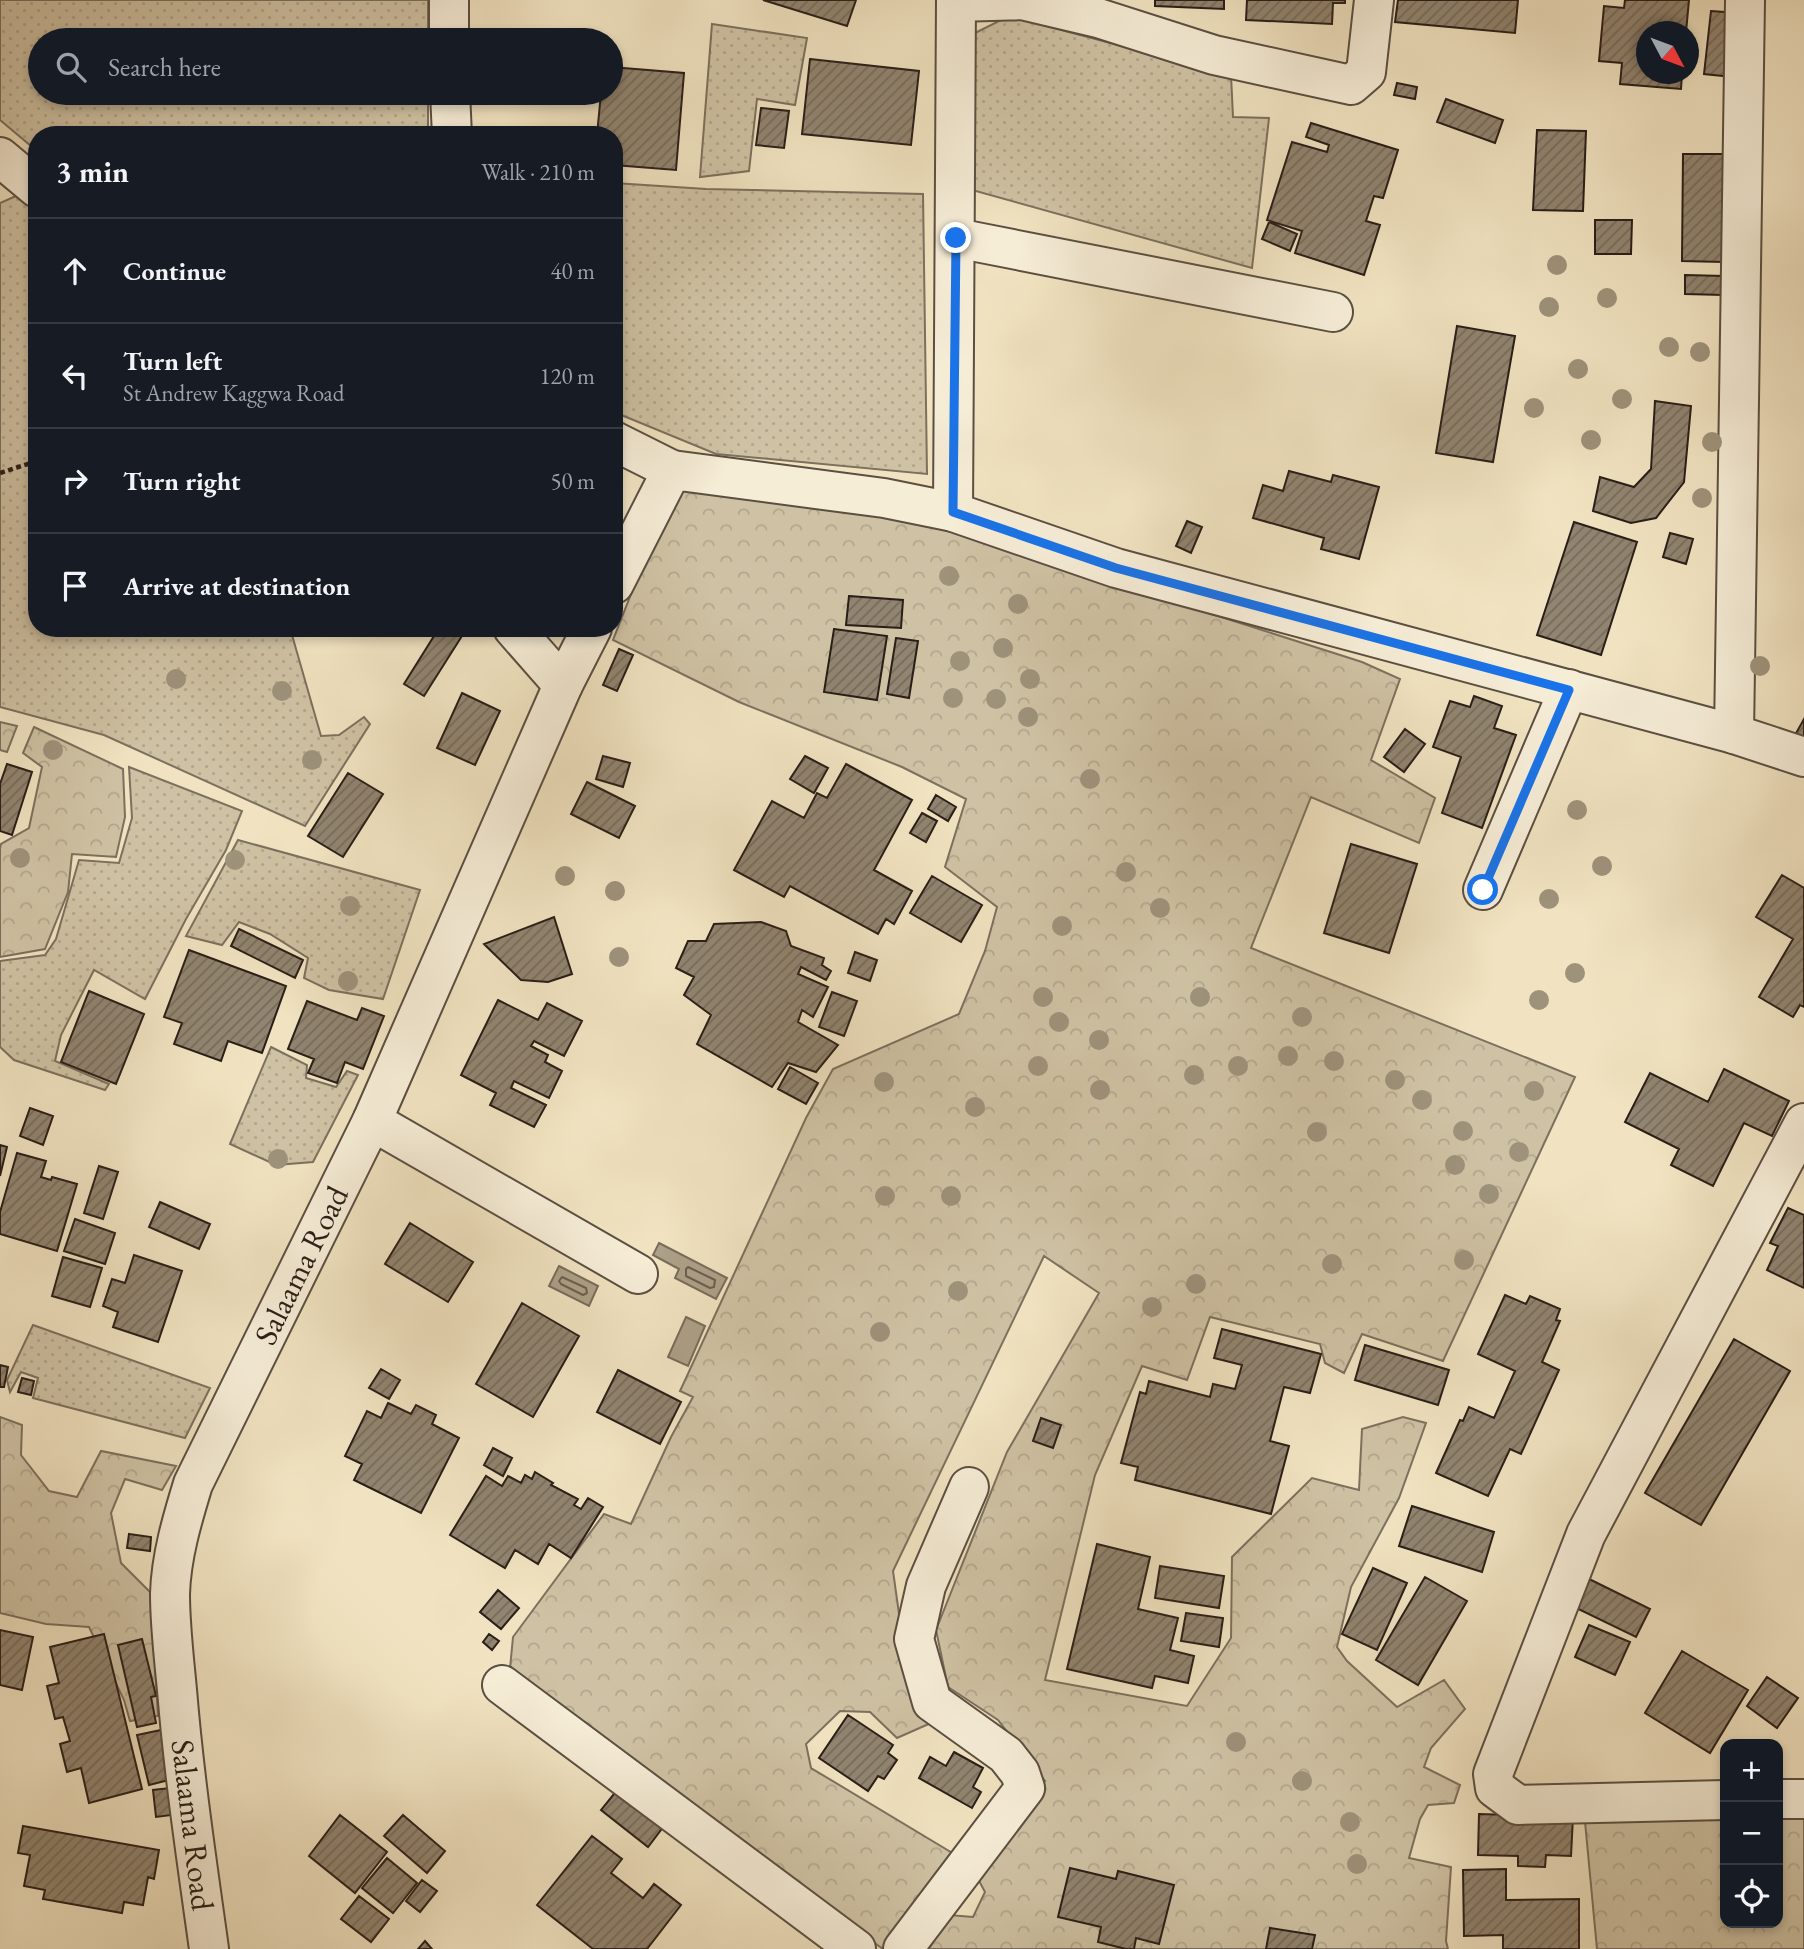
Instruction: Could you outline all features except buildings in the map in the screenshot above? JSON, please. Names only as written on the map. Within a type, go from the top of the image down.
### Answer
[{"type":"street","points":[[449,0],[449,28]]},
{"type":"street","points":[[953,512],[956,1],[1021,0],[1098,18],[1214,55],[1352,85],[1366,72],[1374,0]]},
{"type":"street","points":[[1734,734],[1745,0]]},
{"type":"street","points":[[451,105],[452,126]]},
{"type":"street","points":[[0,157],[28,180]]},
{"type":"street","points":[[956,238],[1333,312]]},
{"type":"street","points":[[623,446],[672,470],[884,498],[953,512],[1116,568],[1734,734],[1804,757]]},
{"type":"street","points":[[623,566],[672,470]]},
{"type":"street","points":[[521,637],[564,685]]},
{"type":"street","name":"Salaama Road","points":[[209,1949],[183,1754],[170,1592],[176,1550],[193,1484],[372,1121],[588,637]]},
{"type":"street","points":[[1483,890],[1569,690]]},
{"type":"street","points":[[372,1121],[638,1273]]},
{"type":"street","points":[[1720,1800],[1517,1805],[1495,1788],[1493,1774],[1586,1534],[1804,1123]]},
{"type":"street","points":[[903,1949],[1025,1788],[1020,1773],[1006,1755],[932,1702],[914,1639],[926,1586],[969,1487]]},
{"type":"street","points":[[502,1685],[856,1949]]},
{"type":"street","points":[[1783,1799],[1804,1799]]},
{"type":"path","points":[[0,473],[28,464]]},
{"type":"green space","points":[[0,0],[428,0],[428,28],[28,28],[28,105],[428,105],[428,126],[28,126],[28,143],[0,120]]},
{"type":"green space","points":[[1009,16],[1231,75],[1233,117],[1269,118],[1252,268],[965,188],[969,36]]},
{"type":"green space","points":[[712,24],[807,38],[795,105],[757,99],[749,171],[700,177]]},
{"type":"green space","points":[[623,184],[706,189],[923,194],[927,474],[716,454],[623,416]]},
{"type":"green space","points":[[16,196],[28,205],[28,637],[293,637],[321,736],[339,735],[364,717],[370,724],[305,826],[104,735],[0,707],[0,203]]},
{"type":"green space","points":[[692,460],[866,486],[1061,566],[1362,662],[1400,679],[1371,760],[1435,798],[1419,843],[1311,797],[1251,948],[1575,1077],[1443,1361],[1362,1334],[1344,1373],[1325,1363],[1320,1344],[1210,1317],[1187,1380],[1142,1366],[1095,1475],[1045,1680],[1187,1706],[1231,1638],[1232,1557],[1312,1478],[1359,1490],[1362,1429],[1403,1417],[1426,1423],[1399,1498],[1351,1587],[1337,1647],[1347,1661],[1397,1707],[1444,1680],[1465,1709],[1431,1748],[1424,1767],[1460,1785],[1454,1803],[1428,1805],[1420,1819],[1409,1858],[1451,1867],[1446,1941],[1448,1949],[924,1949],[949,1915],[973,1917],[985,1892],[977,1877],[1045,1781],[998,1720],[948,1687],[936,1630],[1007,1452],[1099,1293],[1044,1256],[893,1571],[909,1685],[931,1723],[897,1738],[870,1712],[840,1711],[806,1744],[811,1768],[954,1854],[883,1949],[509,1679],[513,1637],[604,1514],[631,1524],[671,1437],[693,1397],[680,1391],[806,1118],[833,1069],[959,1014],[985,951],[997,907],[945,867],[966,799],[902,767],[739,702],[613,640],[614,637],[623,637],[623,615],[657,528]]},
{"type":"green space","points":[[0,722],[17,726],[7,752],[0,750]]},
{"type":"green space","points":[[34,727],[123,769],[125,817],[116,857],[72,854],[68,892],[45,949],[0,957],[0,848],[1,844],[29,828],[42,767],[23,753]]},
{"type":"green space","points":[[129,767],[242,811],[226,850],[186,919],[145,999],[94,970],[61,1035],[55,1061],[109,1084],[105,1090],[14,1060],[0,1047],[0,961],[45,955],[56,939],[79,860],[119,863],[132,818]]},
{"type":"green space","points":[[238,840],[420,890],[383,999],[329,990],[304,978],[308,958],[270,934],[239,922],[222,945],[186,936]]},
{"type":"green space","points":[[271,1047],[307,1065],[306,1078],[336,1087],[347,1071],[358,1075],[313,1162],[276,1165],[230,1144]]},
{"type":"green space","points":[[33,1325],[210,1388],[185,1438],[33,1398],[38,1378],[21,1372],[10,1392],[7,1380]]},
{"type":"green space","points":[[0,1417],[22,1425],[21,1455],[49,1491],[77,1497],[101,1451],[176,1466],[162,1490],[125,1479],[111,1513],[121,1563],[151,1593],[158,1716],[130,1721],[124,1700],[89,1627],[46,1624],[0,1613]]},
{"type":"green space","points":[[1584,1811],[1720,1811],[1720,1928],[1783,1928],[1783,1811],[1804,1811],[1804,1949],[1597,1949]]},
{"type":"water","points":[[659,1243],[727,1278],[716,1299],[675,1278],[679,1269],[653,1255]]},
{"type":"water","points":[[559,1266],[598,1286],[589,1306],[549,1286]]},
{"type":"water","points":[[686,1317],[705,1326],[688,1366],[668,1357]]},
{"type":"route","points":[[956,238],[953,512],[1116,568],[1569,690],[1483,890]]}]
